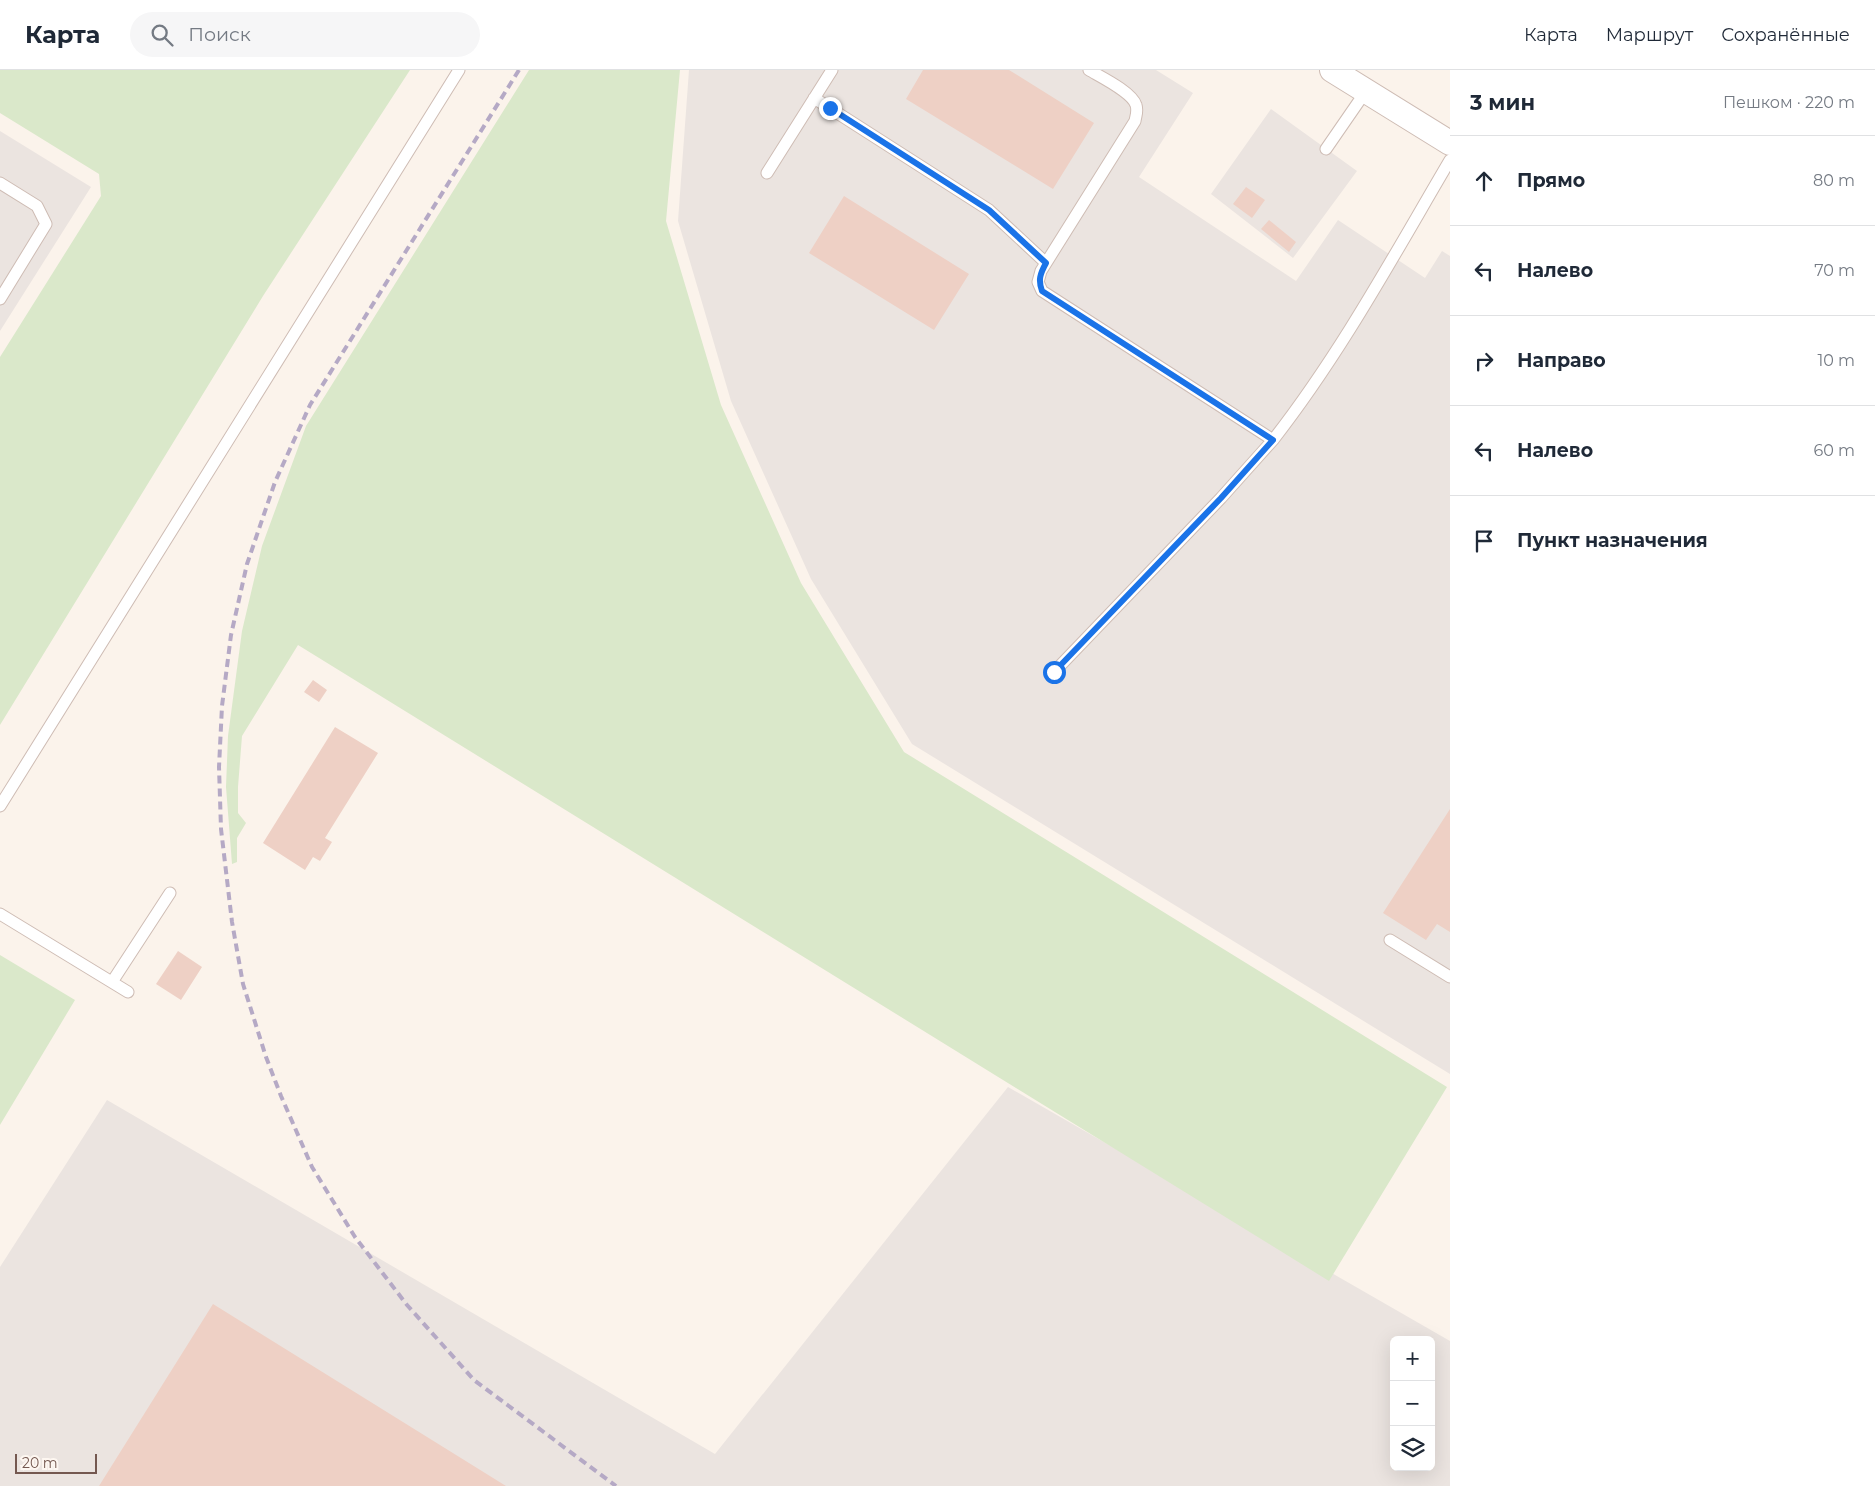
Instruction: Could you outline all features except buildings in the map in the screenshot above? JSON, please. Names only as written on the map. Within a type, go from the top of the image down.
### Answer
[{"type":"street","points":[[1332,70],[1450,143]]},
{"type":"lane","points":[[0,806],[459,70]]},
{"type":"lane","points":[[767,173],[832,70]]},
{"type":"lane","points":[[1089,70],[1131,98],[1136,104],[1137,112],[1135,121],[1041,271],[1038,282],[1042,291],[1273,440]]},
{"type":"lane","points":[[1326,149],[1366,91]]},
{"type":"lane","points":[[814,98],[989,210],[1046,263]]},
{"type":"lane","points":[[1054,672],[1221,498],[1273,440],[1303,402],[1332,358],[1450,160]]},
{"type":"lane","points":[[0,183],[37,206],[46,224],[0,299]]},
{"type":"lane","points":[[112,982],[170,893]]},
{"type":"lane","points":[[0,914],[128,992]]},
{"type":"lane","points":[[1390,940],[1450,977]]},
{"type":"shaded area","points":[[689,70],[1156,70],[1193,93],[1139,177],[1296,281],[1338,220],[1425,278],[1442,251],[1450,256],[1450,1074],[912,744],[811,579],[731,401],[678,221]]},
{"type":"shaded area","points":[[1271,109],[1357,171],[1293,258],[1211,194]]},
{"type":"shaded area","points":[[0,131],[91,187],[0,331]]},
{"type":"shaded area","points":[[1008,1087],[1450,1341],[1450,1486],[0,1486],[0,1267],[107,1100],[715,1454]]},
{"type":"green space","points":[[0,70],[410,70],[263,296],[0,725],[0,357],[101,196],[99,174],[0,113]]},
{"type":"green space","points":[[529,70],[680,70],[666,221],[721,405],[801,583],[904,752],[1447,1087],[1329,1281],[298,645],[242,736],[238,813],[246,823],[237,838],[237,862],[232,864],[226,787],[228,736],[242,631],[262,546],[306,426]]},
{"type":"green space","points":[[0,955],[75,1000],[0,1125]]},
{"type":"railway","points":[[519,70],[310,405],[275,482],[247,564],[231,635],[222,706],[219,767],[221,829],[232,922],[243,984],[266,1057],[312,1167],[355,1237],[407,1305],[474,1380],[616,1486]]},
{"type":"route","points":[[830,108],[989,210],[1046,263],[1041,271],[1038,282],[1042,291],[1273,440],[1221,498],[1054,672]]}]
